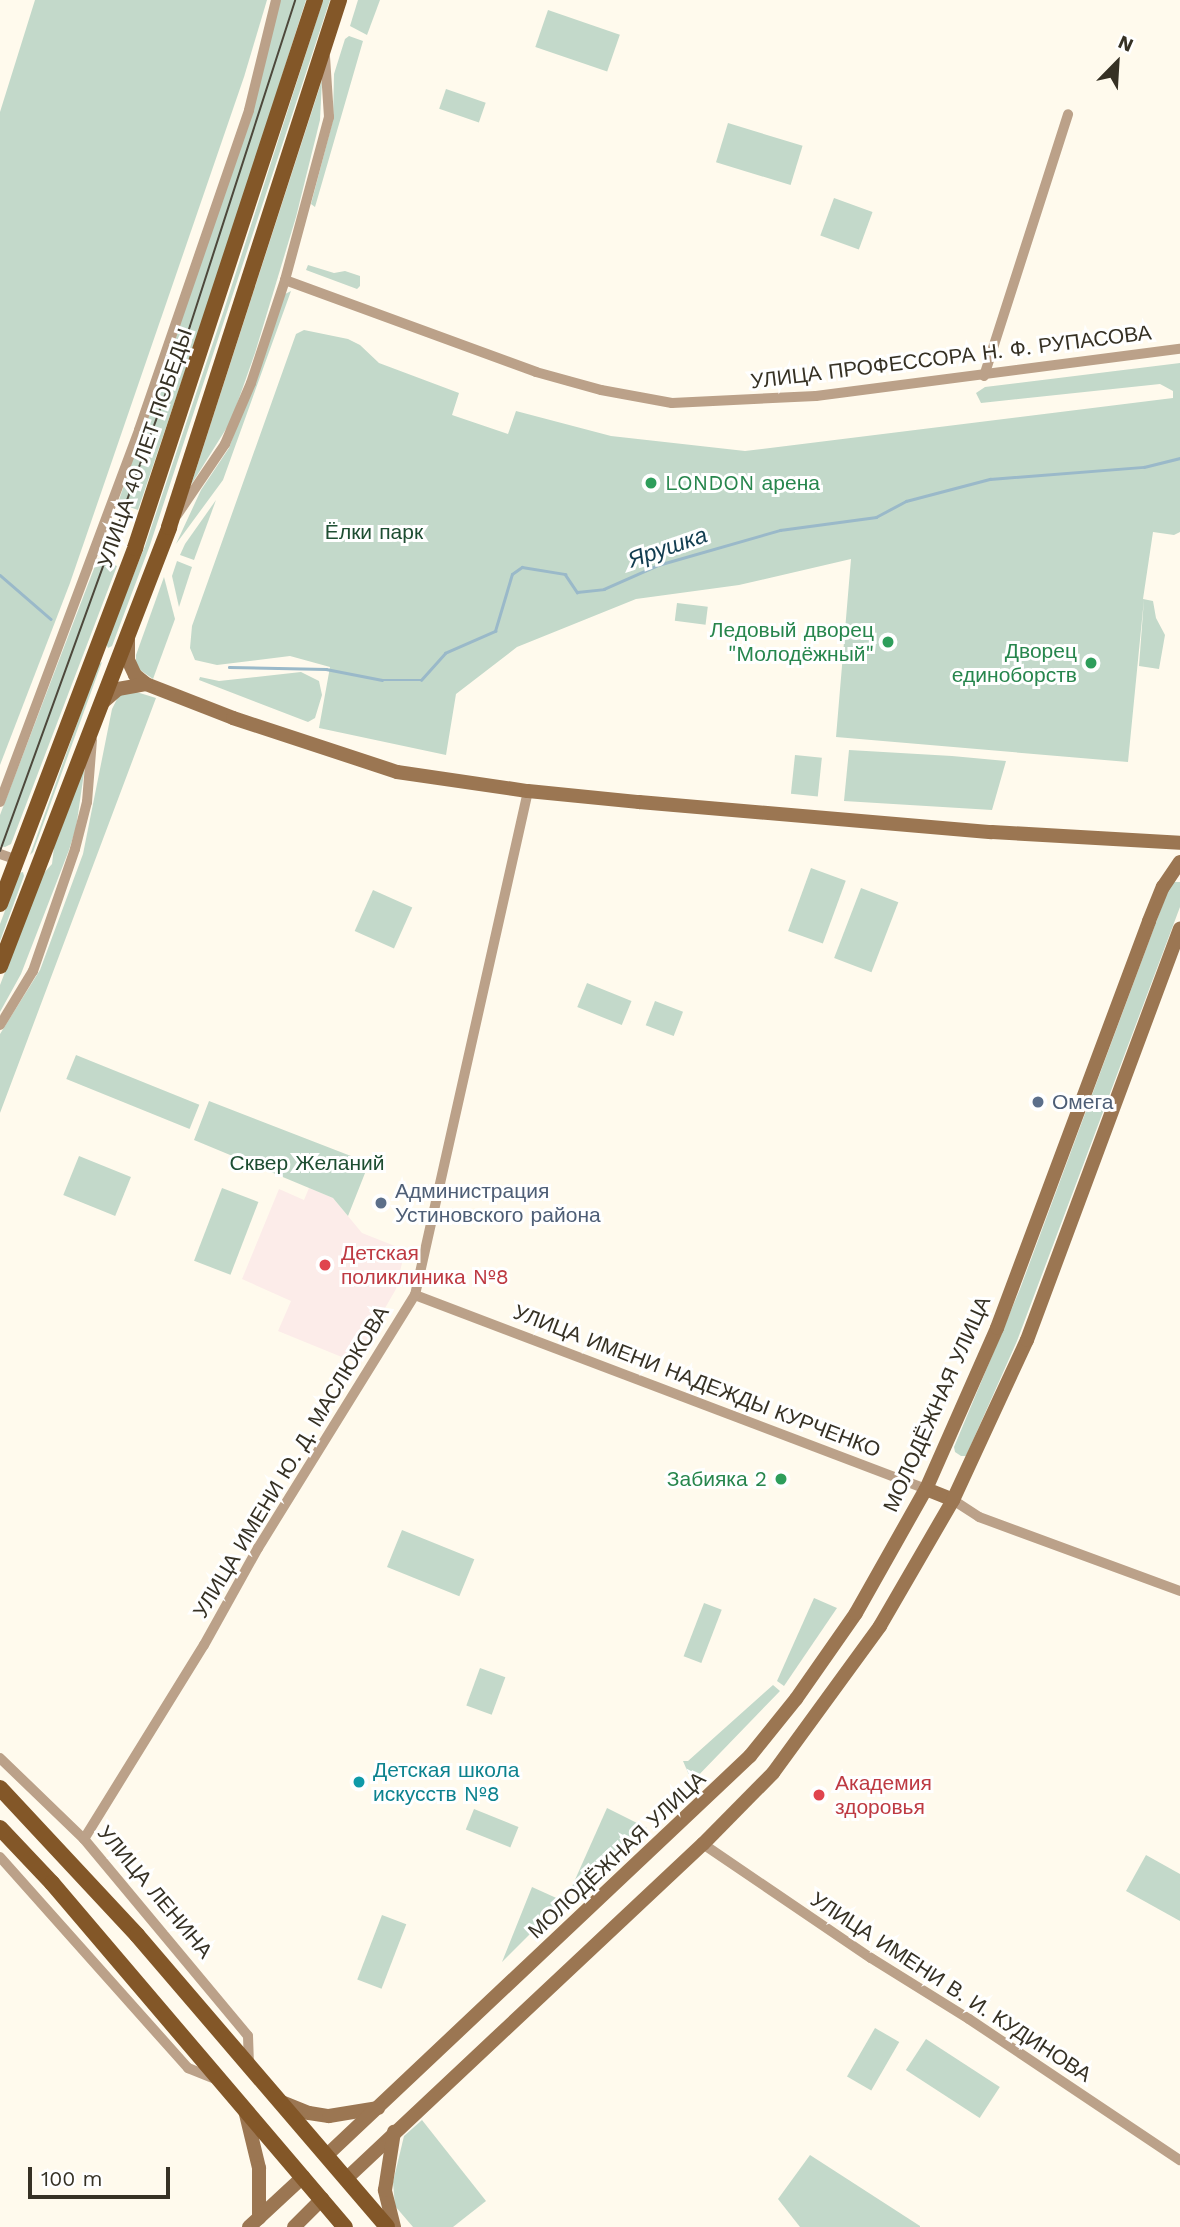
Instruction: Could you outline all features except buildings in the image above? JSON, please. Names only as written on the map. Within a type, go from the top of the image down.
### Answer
[{"type":"main road","name":"УЛИЦА 40 ЛЕТ ПОБЕДЫ","points":[[0,904],[135,548],[315,0]]},
{"type":"main road","points":[[0,966],[169,527],[339,2]]},
{"type":"main road","points":[[128,637],[128,660],[135,675],[146,684],[246,722],[397,772],[528,791],[981,831],[1180,843]]},
{"type":"main road","points":[[95,652],[118,662]]},
{"type":"main road","points":[[102,703],[118,688],[146,684]]},
{"type":"main road","points":[[17,860],[38,869]]},
{"type":"main road","name":"МОЛОДЁЖНАЯ УЛИЦА","points":[[303,2177],[380,2108],[750,1756],[796,1699],[856,1612],[926,1489],[997,1328],[1149,921],[1163,887],[1180,862]]},
{"type":"main road","points":[[294,2227],[703,1844],[773,1773],[880,1626],[953,1500],[1027,1340],[1180,929]]},
{"type":"main road","points":[[926,1489],[953,1500]]},
{"type":"main road","name":"УЛИЦА ЛЕНИНА","points":[[0,1788],[137,1935],[346,2179],[377,2224]]},
{"type":"main road","points":[[0,1828],[52,1883],[345,2227]]},
{"type":"main road","points":[[276,2100],[309,2113],[329,2116],[380,2108]]},
{"type":"main road","points":[[244,2108],[259,2168],[254,2222]]},
{"type":"main road","points":[[266,2134],[290,2114]]},
{"type":"main road","points":[[394,2132],[386,2190],[394,2227]]},
{"type":"main road","points":[[254,2222],[303,2177]]},
{"type":"street","name":"УЛИЦА 40 ЛЕТ ПОБЕДЫ","points":[[0,802],[139,430],[248,110],[276,0]]},
{"type":"street","points":[[169,527],[225,444],[251,383],[285,280],[329,117],[324,45]]},
{"type":"street","points":[[984,376],[1069,114]]},
{"type":"street","name":"УЛИЦА ПРОФЕССОРА Н. Ф. РУПАСОВА","points":[[285,280],[536,372],[601,390],[672,403],[816,396],[1180,349]]},
{"type":"street","points":[[0,1026],[33,971],[75,849],[88,802],[93,724]]},
{"type":"street","name":"УЛИЦА ИМЕНИ Ю. Д. МАСЛЮКОВА","points":[[84,1839],[204,1645],[258,1548],[415,1295],[528,791]]},
{"type":"street","points":[[0,853],[17,860]]},
{"type":"street","name":"УЛИЦА ИМЕНИ НАДЕЖДЫ КУРЧЕНКО","points":[[415,1295],[926,1489]]},
{"type":"street","points":[[953,1500],[979,1517],[1180,1591]]},
{"type":"street","name":"УЛИЦА ЛЕНИНА","points":[[0,1758],[84,1839],[248,2036],[249,2068]]},
{"type":"street","name":"УЛИЦА ИМЕНИ В. И. КУДИНОВА","points":[[703,1844],[871,1958],[969,2019],[1180,2160]]},
{"type":"street","points":[[0,1857],[188,2068],[221,2082]]},
{"type":"shaded area","name":"Детская поликлиника №8","points":[[309,1188],[333,1198],[362,1233],[405,1250],[396,1289],[354,1362],[278,1331],[291,1301],[242,1279],[279,1189],[304,1200]]},
{"type":"green space","points":[[35,0],[267,0],[244,77],[70,583],[0,765],[0,112]]},
{"type":"green space","points":[[276,0],[306,0],[238,215],[138,510],[118,503],[218,206]]},
{"type":"green space","points":[[323,0],[330,0],[150,545],[112,646],[108,648],[106,643],[145,546],[224,310]]},
{"type":"green space","points":[[358,0],[380,0],[367,35],[350,26]]},
{"type":"green space","points":[[548,10],[620,35],[607,72],[535,47]]},
{"type":"green space","points":[[349,36],[363,41],[315,207],[311,204],[333,120],[334,74],[345,39]]},
{"type":"green space","points":[[322,80],[320,120],[296,217],[255,353],[231,421],[191,485]]},
{"type":"green space","points":[[446,89],[486,103],[479,123],[439,109]]},
{"type":"green space","points":[[728,123],[803,146],[791,185],[716,162]]},
{"type":"green space","points":[[834,198],[873,212],[859,250],[820,236]]},
{"type":"green space","points":[[308,265],[334,273],[345,271],[360,276],[360,286],[357,289],[306,270]]},
{"type":"green space","points":[[291,291],[223,480],[176,544],[201,490],[229,448],[285,294]]},
{"type":"green space","name":"Ёлки парк","points":[[304,330],[348,339],[360,345],[379,363],[459,393],[452,415],[508,434],[516,411],[611,436],[745,451],[1173,398],[1173,391],[1160,384],[981,403],[976,393],[985,387],[1180,363],[1180,532],[1174,535],[1153,532],[1143,599],[1128,762],[836,737],[851,559],[739,585],[636,599],[517,647],[456,694],[446,755],[319,728],[330,667],[290,656],[217,665],[195,660],[190,648],[192,626],[296,334]]},
{"type":"green space","points":[[216,500],[194,560],[180,555],[185,544]]},
{"type":"green space","points":[[98,558],[117,566],[11,844],[0,846],[0,815]]},
{"type":"green space","points":[[177,561],[192,567],[179,607],[172,576]]},
{"type":"green space","points":[[164,577],[175,619],[153,679],[136,667],[136,655]]},
{"type":"green space","points":[[1144,599],[1153,601],[1156,618],[1165,635],[1159,669],[1139,666]]},
{"type":"green space","points":[[677,603],[708,607],[706,625],[675,621]]},
{"type":"green space","points":[[102,662],[33,852],[30,855],[98,665]]},
{"type":"green space","points":[[301,672],[319,681],[322,695],[315,718],[308,722],[199,680],[200,677],[219,681]]},
{"type":"green space","points":[[130,690],[156,698],[0,1113],[0,1034],[40,970],[83,854],[112,709],[119,695]]},
{"type":"green space","points":[[849,750],[1006,761],[992,810],[844,801]]},
{"type":"green space","points":[[795,755],[822,758],[818,797],[791,794]]},
{"type":"green space","points":[[85,766],[76,828],[69,850],[21,974],[0,1012],[0,985],[43,874],[52,864],[54,847]]},
{"type":"green space","points":[[811,868],[846,881],[823,944],[788,931]]},
{"type":"green space","points":[[23,872],[24,876],[0,941],[0,924],[19,873]]},
{"type":"green space","points":[[1171,882],[1180,882],[1180,907],[1017,1341],[966,1456],[961,1456],[955,1452],[954,1447],[1020,1289]]},
{"type":"green space","points":[[861,888],[898,902],[871,972],[834,958]]},
{"type":"green space","points":[[373,890],[412,907],[394,949],[355,931]]},
{"type":"green space","points":[[587,983],[632,1001],[622,1025],[577,1007]]},
{"type":"green space","points":[[655,1001],[683,1012],[674,1036],[646,1025]]},
{"type":"green space","points":[[76,1055],[199,1105],[190,1129],[66,1079]]},
{"type":"green space","name":"Сквер Желаний","points":[[209,1101],[369,1163],[348,1216],[333,1198],[194,1140]]},
{"type":"green space","points":[[79,1156],[131,1177],[115,1216],[63,1195]]},
{"type":"green space","points":[[222,1188],[258,1202],[230,1275],[194,1261]]},
{"type":"green space","points":[[402,1530],[474,1559],[459,1596],[387,1567]]},
{"type":"green space","points":[[814,1598],[837,1608],[784,1686],[777,1681]]},
{"type":"green space","points":[[704,1603],[722,1610],[701,1663],[684,1656]]},
{"type":"green space","points":[[480,1668],[505,1677],[492,1715],[466,1706]]},
{"type":"green space","points":[[773,1685],[780,1691],[692,1782],[683,1761],[688,1761]]},
{"type":"green space","points":[[607,1808],[647,1828],[570,1891]]},
{"type":"green space","points":[[474,1809],[519,1827],[510,1847],[466,1829]]},
{"type":"green space","points":[[1146,1855],[1180,1874],[1180,1921],[1126,1891]]},
{"type":"green space","points":[[532,1887],[563,1901],[502,1962]]},
{"type":"green space","points":[[382,1915],[406,1924],[382,1989],[357,1979]]},
{"type":"green space","points":[[875,2028],[899,2042],[871,2090],[847,2076]]},
{"type":"green space","points":[[926,2039],[1000,2087],[980,2118],[906,2070]]},
{"type":"green space","points":[[422,2120],[486,2201],[453,2227],[413,2227],[395,2206],[393,2182],[404,2136]]},
{"type":"green space","points":[[810,2155],[920,2227],[800,2227],[778,2199]]},
{"type":"waterway","name":"Ярушка","points":[[229,667],[326,669],[382,680],[421,680],[445,653],[495,631],[512,574],[522,567],[565,574],[577,592],[604,589],[658,565],[780,530],[876,517],[906,501],[990,479],[1144,467],[1180,458]]},
{"type":"waterway","points":[[0,575],[51,619]]},
{"type":"tram line","points":[[0,851],[190,326],[295,0]]},
{"type":"place","name":"LONDON арена","points":[[651,483]]},
{"type":"place","name":"Ледовый дворец \"Молодёжный\"","points":[[888,642]]},
{"type":"place","name":"Дворец единоборств","points":[[1091,663]]},
{"type":"place","name":"Омега","points":[[1038,1102]]},
{"type":"place","name":"Администрация Устиновского района","points":[[381,1203]]},
{"type":"place","name":"Детская поликлиника №8","points":[[325,1265]]},
{"type":"place","name":"Забияка 2","points":[[781,1479]]},
{"type":"place","name":"Детская школа искусств №8","points":[[359,1782]]},
{"type":"place","name":"Академия здоровья","points":[[819,1795]]}]
